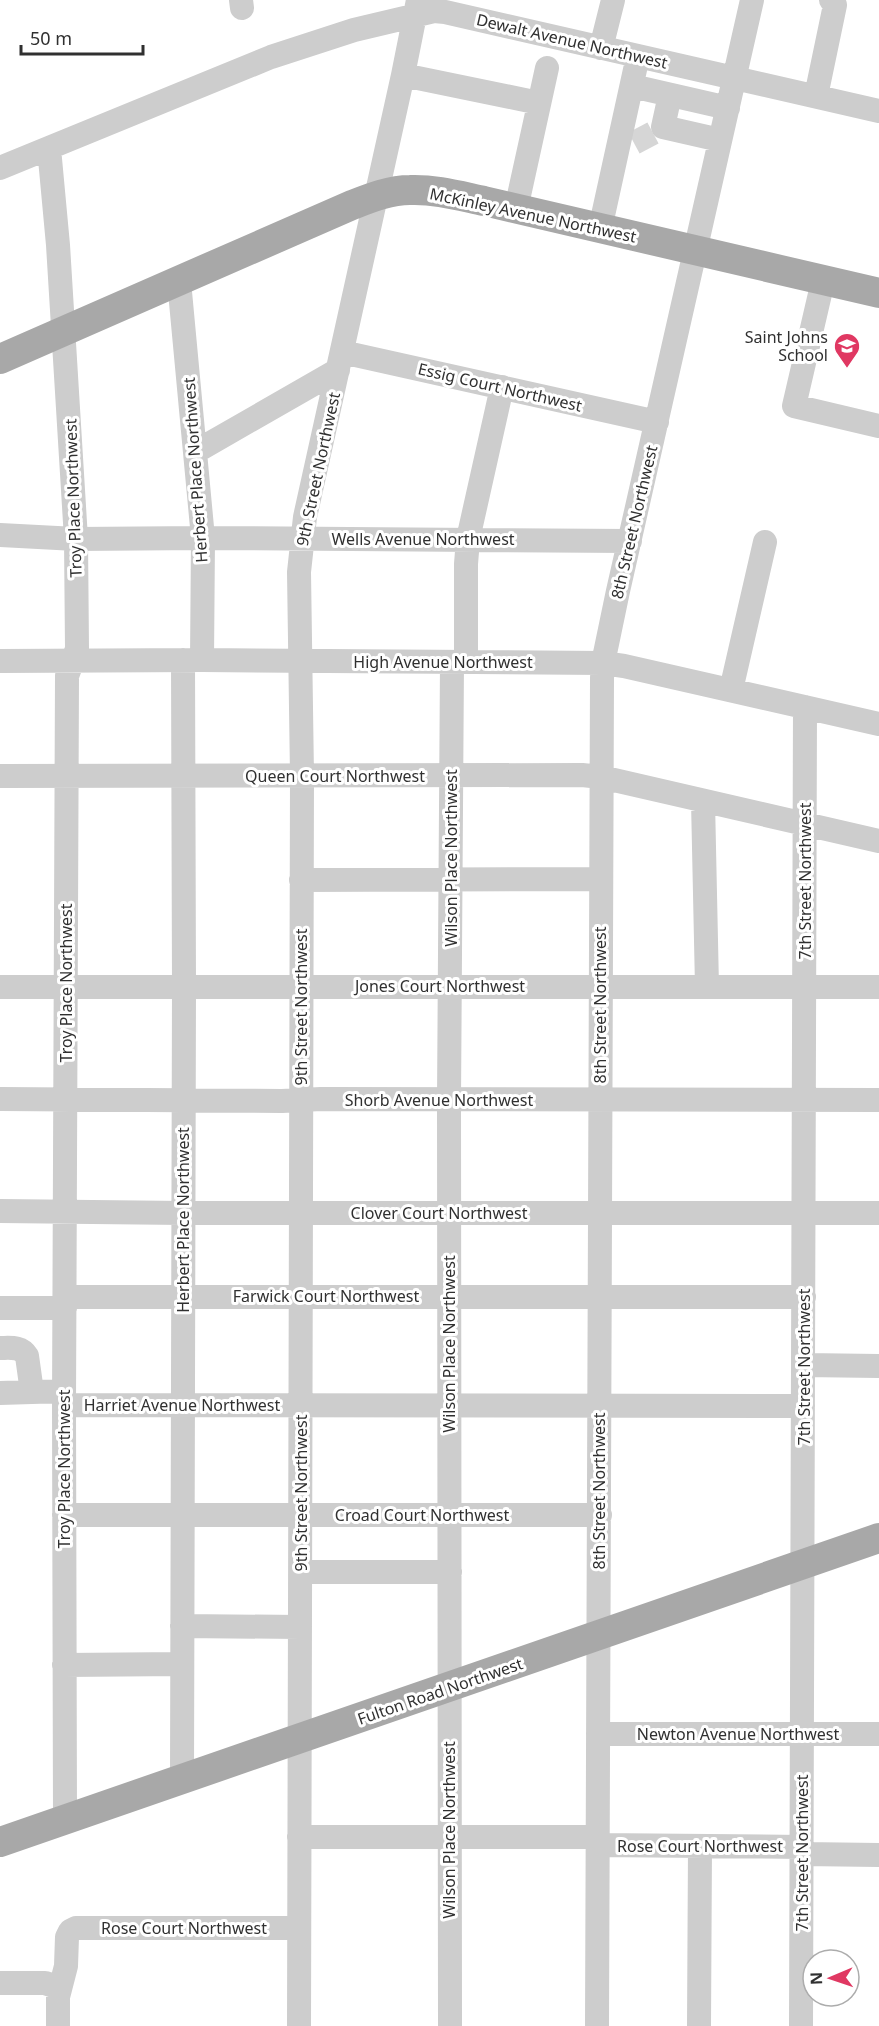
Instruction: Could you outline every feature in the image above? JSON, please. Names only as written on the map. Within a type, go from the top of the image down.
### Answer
[{"type":"main road","name":"McKinley Avenue Northwest","points":[[0,359],[376,196],[412,189],[516,209],[879,292]]},
{"type":"main road","name":"Fulton Road Northwest","points":[[0,1842],[599,1637],[879,1538]]},
{"type":"street","points":[[601,48],[613,0]]},
{"type":"street","name":"8th Street Northwest","points":[[597,2026],[600,1515],[599,1101],[603,663],[752,0]]},
{"type":"street","points":[[816,96],[837,2]]},
{"type":"street","name":"Dewalt Avenue Northwest","points":[[0,168],[271,57],[416,8],[446,12],[879,111]]},
{"type":"street","name":"9th Street Northwest","points":[[299,2026],[302,776],[299,572],[302,539],[404,75],[416,8]]},
{"type":"street","points":[[638,56],[632,86],[642,138]]},
{"type":"street","points":[[516,209],[547,68]]},
{"type":"street","points":[[404,75],[539,103]]},
{"type":"street","points":[[632,86],[728,108]]},
{"type":"street","points":[[600,228],[642,138],[670,95]]},
{"type":"street","points":[[642,138],[720,140]]},
{"type":"street","name":"Troy Place Northwest","points":[[49,148],[64,331],[76,538],[76,649],[67,676],[65,1820]]},
{"type":"street","name":"Herbert Place Northwest","points":[[179,281],[203,538],[184,775],[182,1780]]},
{"type":"street","points":[[823,281],[794,406],[879,426]]},
{"type":"street","points":[[195,452],[340,361]]},
{"type":"street","name":"Essig Court Northwest","points":[[340,361],[502,387],[657,422]]},
{"type":"street","name":"Wilson Place Northwest","points":[[450,2026],[448,1687],[451,776],[468,539],[502,387]]},
{"type":"street","name":"Wells Avenue Northwest","points":[[0,535],[76,538],[630,541]]},
{"type":"street","points":[[731,690],[765,542]]},
{"type":"street","name":"High Avenue Northwest","points":[[0,662],[192,660],[603,663],[879,724]]},
{"type":"street","name":"7th Street Northwest","points":[[801,2026],[805,707]]},
{"type":"street","name":"Queen Court Northwest","points":[[0,776],[601,777],[879,841]]},
{"type":"street","points":[[703,801],[707,987]]},
{"type":"street","points":[[301,880],[601,879]]},
{"type":"street","name":"Jones Court Northwest","points":[[0,987],[879,987]]},
{"type":"street","name":"Shorb Avenue Northwest","points":[[0,1099],[879,1100]]},
{"type":"street","name":"Clover Court Northwest","points":[[0,1211],[449,1214],[879,1213]]},
{"type":"street","name":"Farwick Court Northwest","points":[[0,1308],[183,1296],[804,1297]]},
{"type":"street","points":[[0,1348],[17,1348],[24,1351],[27,1356],[32,1392]]},
{"type":"street","points":[[804,1365],[879,1366]]},
{"type":"street","name":"Harriet Avenue Northwest","points":[[0,1392],[32,1392],[64,1398],[183,1406],[803,1406]]},
{"type":"street","name":"Croad Court Northwest","points":[[64,1515],[600,1515]]},
{"type":"street","points":[[301,1572],[450,1572]]},
{"type":"street","points":[[182,1626],[300,1627]]},
{"type":"street","points":[[64,1665],[182,1664]]},
{"type":"street","name":"Newton Avenue Northwest","points":[[598,1734],[879,1734]]},
{"type":"street","name":"Rose Court Northwest","points":[[299,1837],[598,1841],[879,1855]]},
{"type":"street","points":[[699,2026],[700,1846]]},
{"type":"street","name":"Rose Court Northwest","points":[[60,1988],[66,1966],[67,1936],[76,1928],[299,1928]]},
{"type":"street","points":[[0,1983],[45,1983],[60,1988],[58,2026]]},
{"type":"tunnel","points":[[634,143],[653,133]]},
{"type":"place","name":"Saint Johns School","points":[[847,369]]}]
